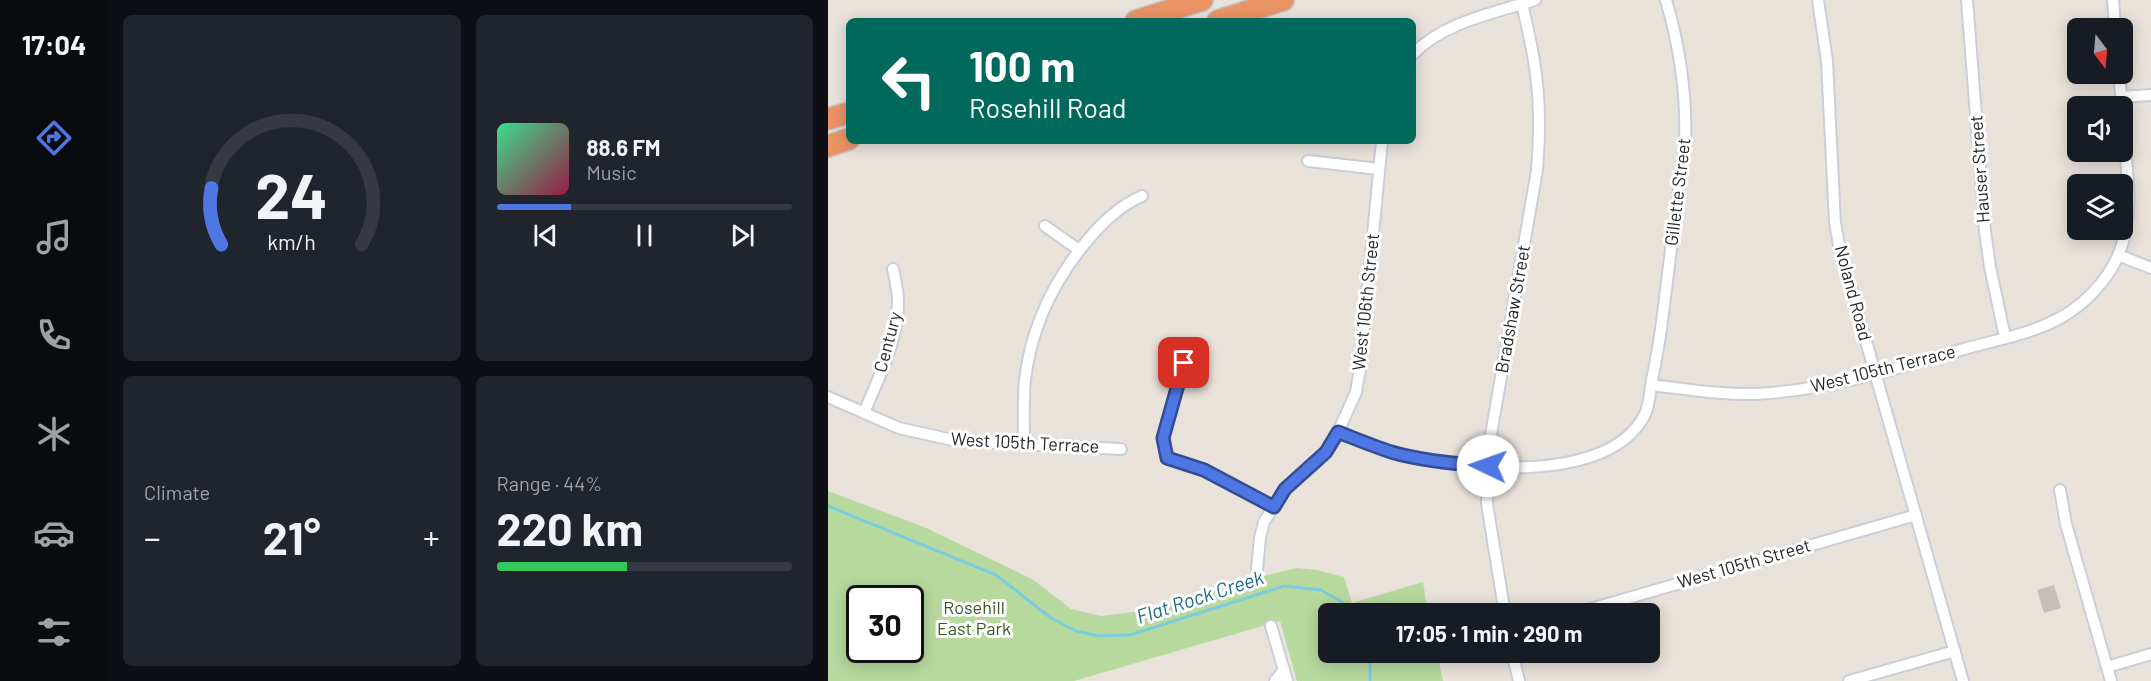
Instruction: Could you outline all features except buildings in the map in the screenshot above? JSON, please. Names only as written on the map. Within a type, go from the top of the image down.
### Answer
[{"type":"highway","points":[[1145,18],[1202,0]]},
{"type":"highway","points":[[1227,18],[1283,0]]},
{"type":"highway","points":[[828,120],[846,114]]},
{"type":"highway","points":[[828,146],[846,140]]},
{"type":"street","points":[[1416,51],[1427,41],[1451,27],[1535,0]]},
{"type":"street","name":"Gillette Street","points":[[1651,385],[1659,347],[1686,112],[1684,80],[1677,38],[1666,0]]},
{"type":"street","name":"Noland Road","points":[[1818,0],[1829,88],[1835,223],[1840,250],[1964,681]]},
{"type":"street","name":"Hauser Street","points":[[1967,0],[1985,231],[2005,337]]},
{"type":"street","points":[[2113,0],[2114,18]]},
{"type":"street","name":"Bradshaw Street","points":[[1503,603],[1487,504],[1489,446],[1538,158],[1538,95],[1534,60],[1522,4]]},
{"type":"street","points":[[2133,99],[2151,95]]},
{"type":"street","name":"West 106th Street","points":[[1257,569],[1264,522],[1285,489],[1326,452],[1356,392],[1382,144]]},
{"type":"street","points":[[1308,161],[1379,169]]},
{"type":"street","name":"West 105th Terrace","points":[[1651,385],[1753,394],[1833,385],[2042,326],[2072,310],[2098,286],[2118,255],[2127,221],[2125,162]]},
{"type":"street","points":[[1024,444],[1025,380],[1036,331],[1052,292],[1062,273],[1094,232],[1118,209],[1142,196]]},
{"type":"street","points":[[1045,226],[1079,250]]},
{"type":"street","points":[[2118,255],[2151,268]]},
{"type":"street","name":"Century","points":[[864,413],[885,361],[895,325],[898,299],[893,269]]},
{"type":"street","points":[[1187,348],[1181,378],[1163,438],[1167,458],[1204,470],[1274,507]]},
{"type":"street","points":[[1338,432],[1412,457],[1460,464],[1530,466],[1563,464],[1605,452],[1622,441],[1646,411],[1651,385]]},
{"type":"street","name":"West 105th Terrace","points":[[828,397],[899,428],[936,437],[967,442],[1121,449]]},
{"type":"street","points":[[2060,490],[2066,524],[2111,681]]},
{"type":"street","name":"West 105th Street","points":[[1611,603],[1916,515]]},
{"type":"street","points":[[1272,626],[1286,675],[1275,681]]},
{"type":"street","points":[[1849,681],[1955,651]]},
{"type":"street","points":[[2107,667],[2151,654]]},
{"type":"street","points":[[1515,663],[1519,681]]},
{"type":"green space","name":"Rosehill East Park","points":[[828,491],[924,527],[1032,579],[1071,609],[1101,616],[1142,611],[1297,568],[1344,577],[1352,603],[1318,603],[1318,663],[1439,663],[1443,681],[1297,681],[1280,621],[1074,681],[828,681]]},
{"type":"green space","name":"Rosehill East Park","points":[[1423,582],[1426,603],[1352,603]]},
{"type":"waterway","name":"Flat Rock Creek","points":[[828,506],[996,575],[1051,618],[1076,631],[1099,636],[1130,635],[1284,586],[1321,590],[1343,603]]},
{"type":"waterway","name":"Flat Rock Creek","points":[[1370,663],[1370,681]]},
{"type":"route","points":[[1184,363],[1163,438],[1167,458],[1204,470],[1274,507],[1285,489],[1326,452],[1338,432],[1412,457],[1488,466]]}]
